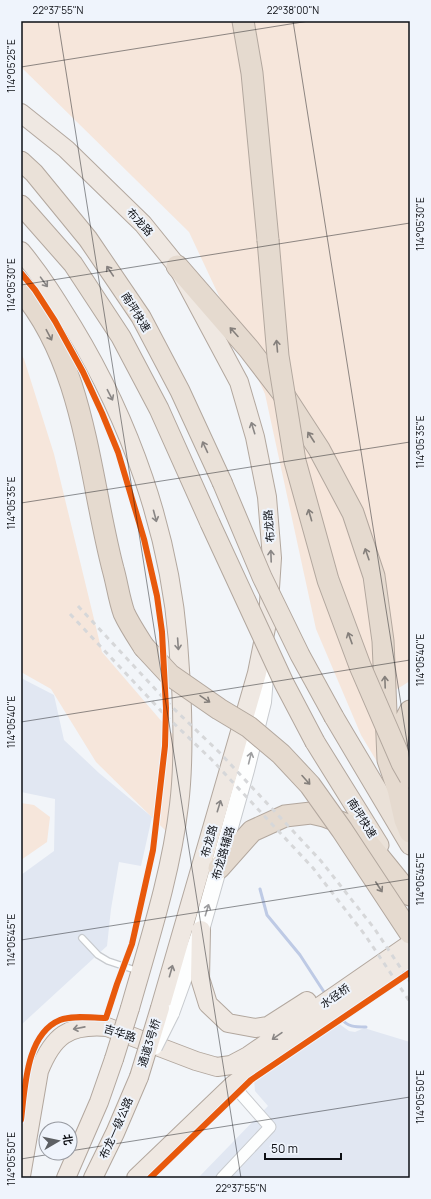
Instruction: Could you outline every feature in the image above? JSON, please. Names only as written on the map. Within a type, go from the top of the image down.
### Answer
[{"type":"highway","points":[[243,21],[252,73],[278,356],[295,461],[328,580],[360,666],[402,763],[405,820],[410,832]]},
{"type":"highway","name":"南坪快速","points":[[21,161],[34,173],[88,239],[141,317],[180,391],[222,482],[262,577],[300,655],[334,717],[410,845]]},
{"type":"highway","name":"南坪快速","points":[[21,205],[73,264],[121,337],[159,409],[284,683],[315,742],[410,894]]},
{"type":"highway","points":[[177,266],[249,349],[282,392],[319,449],[353,513],[374,576],[383,640],[388,760],[404,783]]},
{"type":"highway","points":[[21,290],[44,325],[59,354],[69,379],[91,464],[106,542],[124,613],[144,647],[170,675],[213,705],[249,727],[281,754],[310,784],[410,934]]},
{"type":"highway","points":[[404,783],[395,758],[398,734],[410,711]]},
{"type":"highway","points":[[219,868],[252,831],[285,816],[311,813],[348,825],[359,832],[410,894]]},
{"type":"main road","name":"布龙路","points":[[21,113],[66,149],[103,184],[143,224],[177,266],[239,382],[255,437],[267,497],[272,558],[268,618],[257,672],[242,730],[166,1011]]},
{"type":"main road","points":[[21,251],[54,296],[82,342],[112,398],[136,456],[155,514],[168,570],[178,639],[183,759],[179,806],[173,849],[130,1008],[114,1059],[99,1102],[66,1178]]},
{"type":"main road","name":"布龙路辅路","points":[[166,1011],[201,930],[246,770],[263,702],[268,618]]},
{"type":"main road","points":[[201,930],[200,978],[208,1004],[228,1023],[255,1028],[268,1026],[310,1014]]},
{"type":"main road","points":[[136,1178],[233,1085],[265,1061],[310,1014],[360,981],[406,961]]},
{"type":"main road","name":"水径桥","points":[[310,1014],[360,981]]},
{"type":"main road","name":"通道3号桥","points":[[139,1077],[166,1011]]},
{"type":"main road","name":"吉华路","points":[[21,1176],[39,1071],[45,1055],[53,1044],[72,1030],[81,1027],[107,1027],[218,1068],[230,1065],[248,1056],[310,1014]]},
{"type":"main road","points":[[196,1061],[211,1074],[233,1085]]},
{"type":"main road","name":"布龙一级公路","points":[[93,1178],[115,1133],[139,1077]]},
{"type":"street","points":[[226,1177],[270,1127],[233,1085]]},
{"type":"lane","points":[[82,938],[98,954],[108,961],[140,972]]},
{"type":"shaded area","points":[[21,21],[410,21],[410,681],[394,691],[385,775],[361,735],[316,629],[265,394],[189,232],[21,67]]},
{"type":"shaded area","points":[[21,354],[24,359],[54,454],[102,652],[182,745],[171,836],[96,762],[51,689],[21,672]]},
{"type":"shaded area","points":[[21,678],[54,695],[64,740],[99,773],[152,817],[141,866],[119,862],[111,909],[107,946],[21,1025],[21,875],[54,851],[55,799],[21,792]]},
{"type":"shaded area","points":[[21,803],[34,805],[50,817],[47,842],[21,860]]},
{"type":"shaded area","points":[[338,1023],[349,1031],[355,1032],[364,1028],[410,1042],[410,1178],[198,1178],[268,1106],[255,1091],[254,1079]]},
{"type":"waterway","points":[[260,889],[267,915],[300,955],[326,995]]},
{"type":"waterway","points":[[341,1018],[349,1025],[355,1027],[366,1027]]},
{"type":"railway","points":[[78,606],[171,706],[220,753],[321,861],[374,928],[410,982]]},
{"type":"railway","points":[[70,614],[164,714],[212,760],[313,868],[365,935],[410,1002]]},
{"type":"cycle path","points":[[21,273],[35,290],[55,321],[83,372],[118,452],[144,539],[157,596],[162,632],[166,708],[165,746],[153,850],[132,944],[106,1018],[65,1018],[49,1027],[40,1037],[29,1063],[21,1120]]},
{"type":"cycle path","points":[[150,1178],[251,1080],[409,973]]}]
